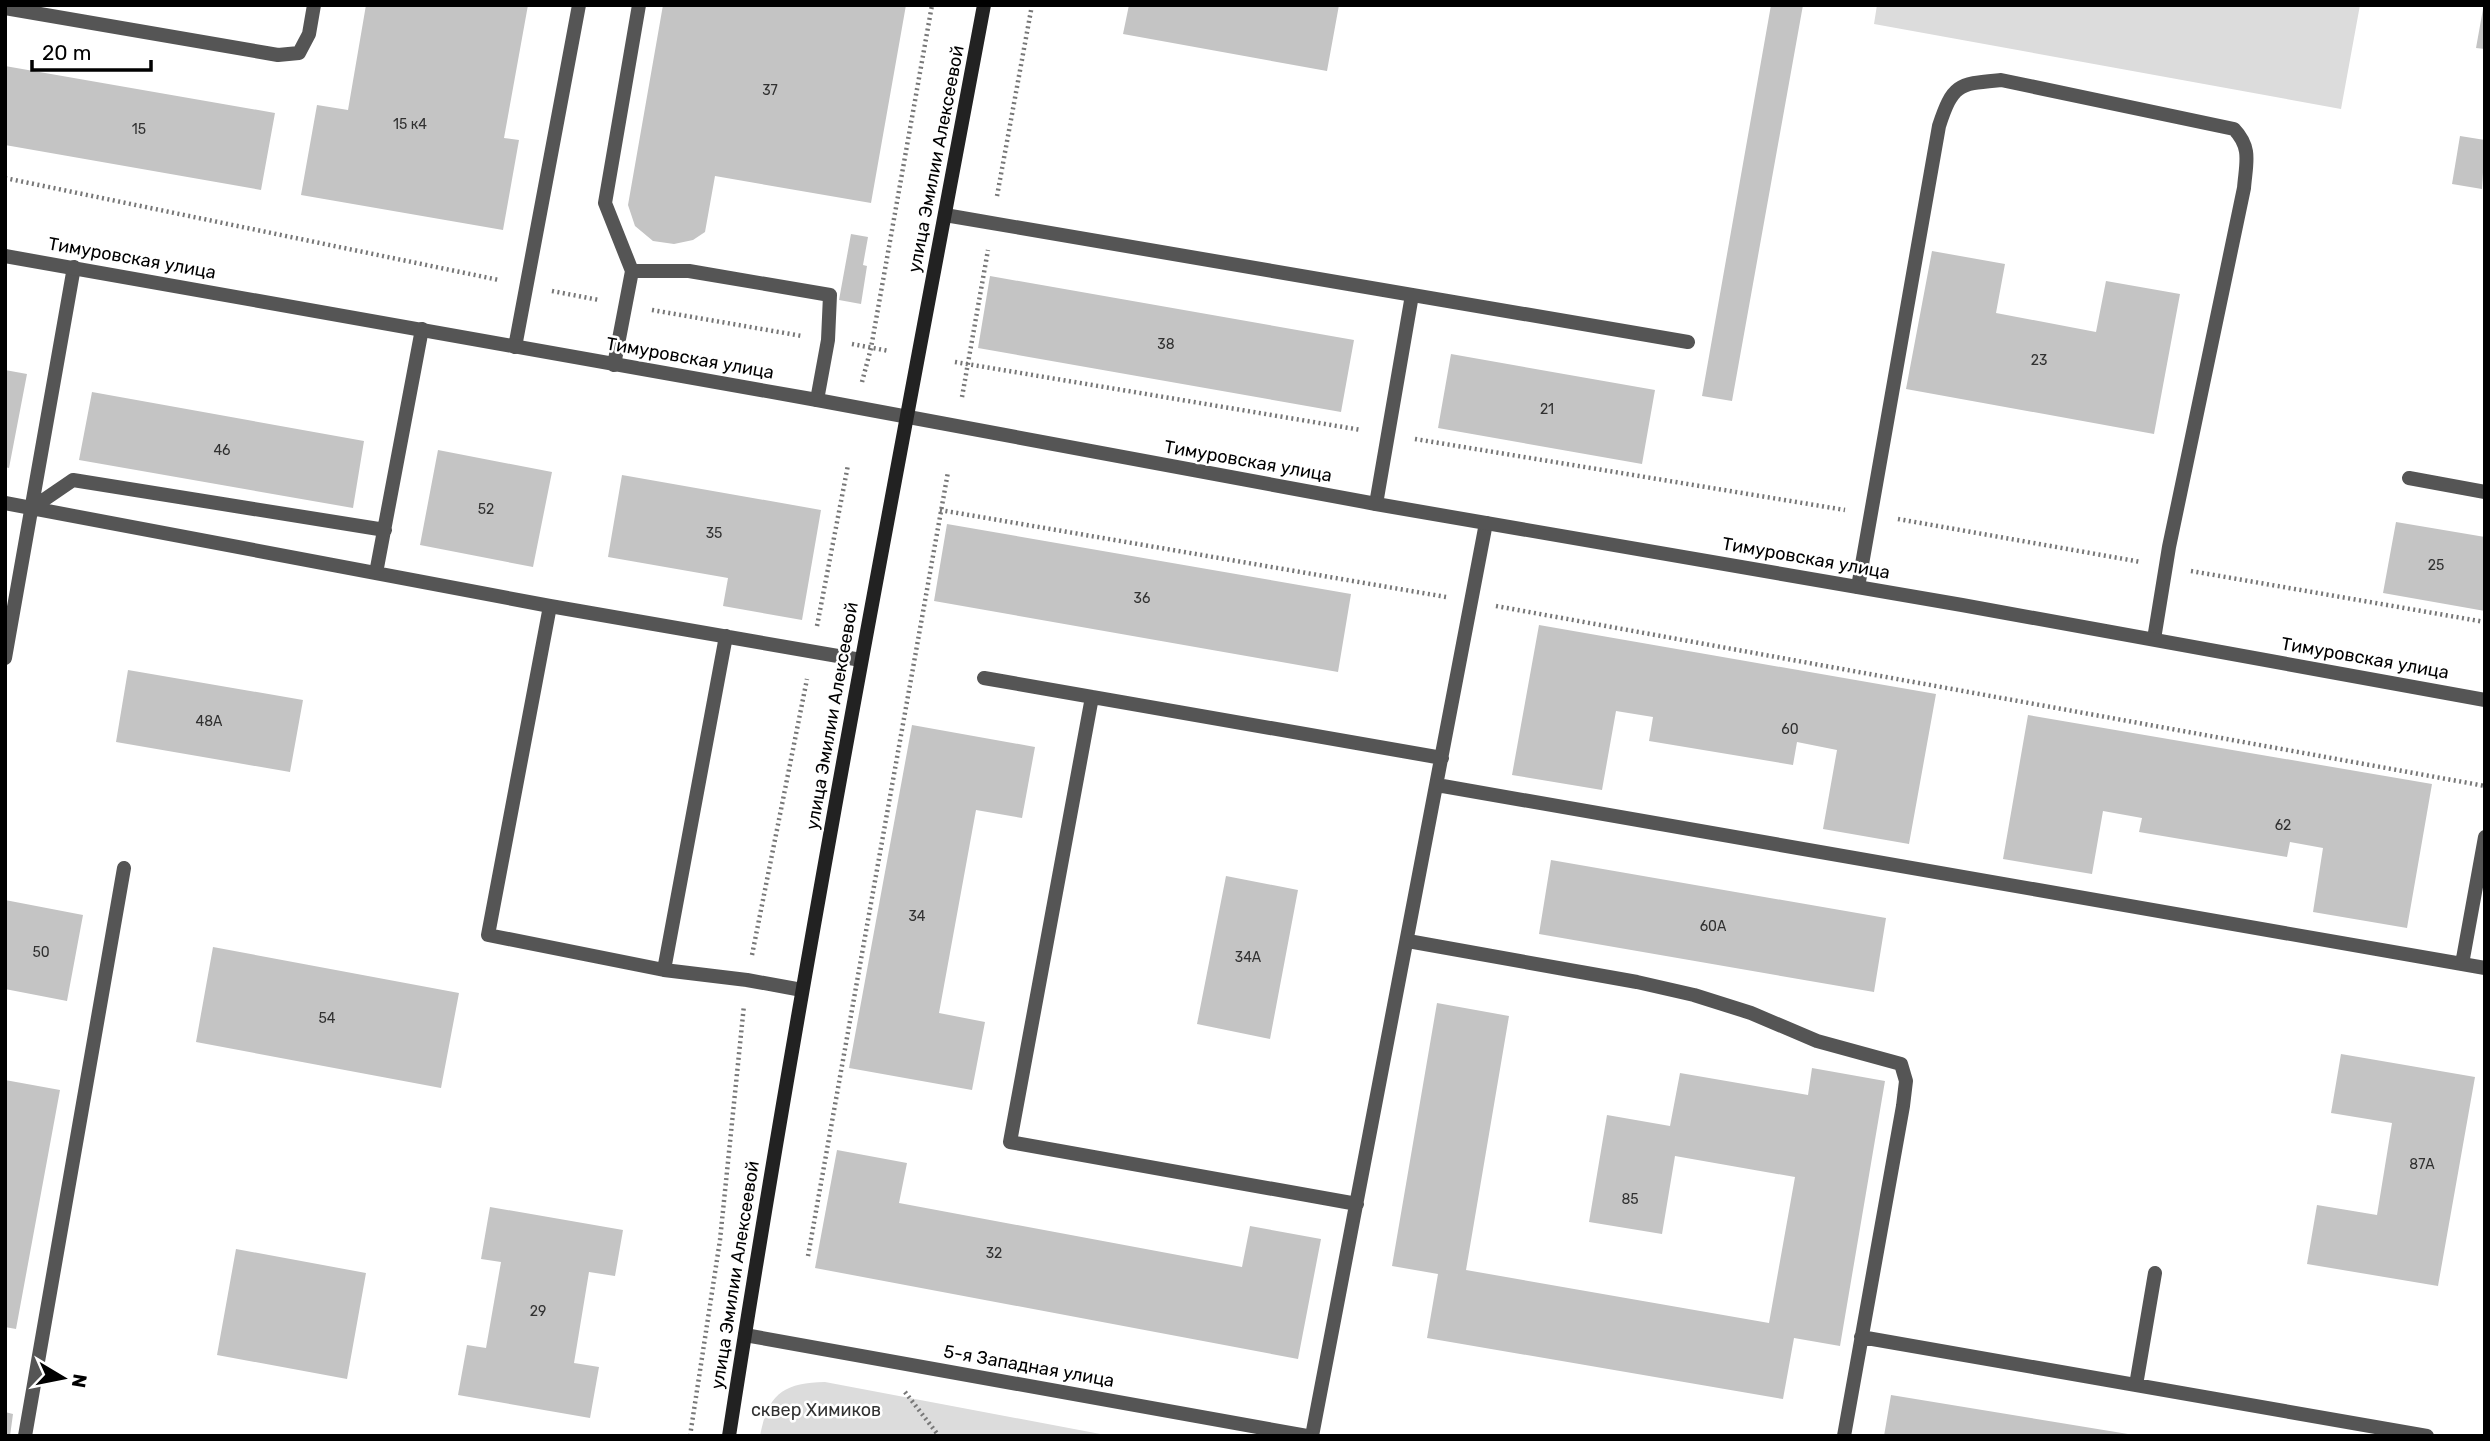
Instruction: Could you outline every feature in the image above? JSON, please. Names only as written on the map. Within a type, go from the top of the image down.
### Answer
[{"type":"street","points":[[5,9],[278,55],[299,52],[309,34],[314,5]]},
{"type":"street","points":[[515,347],[579,5]]},
{"type":"street","points":[[614,365],[632,271],[605,204],[639,5]]},
{"type":"street","name":"улица Эмилии Алексеевой","points":[[729,1436],[802,990],[984,5]]},
{"type":"street","points":[[1858,587],[1939,125],[1948,99],[1967,83],[2001,80],[2234,129],[2245,141],[2247,156],[2244,188],[2154,639]]},
{"type":"street","points":[[945,215],[1688,342]]},
{"type":"street","name":"Тимуровская улица","points":[[5,256],[817,400],[1376,504],[2154,639],[2485,700]]},
{"type":"street","points":[[5,658],[74,267]]},
{"type":"street","points":[[632,271],[689,271],[830,295],[828,340],[817,400]]},
{"type":"street","points":[[1376,504],[1412,295]]},
{"type":"street","points":[[376,573],[422,329]]},
{"type":"street","points":[[2409,478],[2485,492]]},
{"type":"street","points":[[32,508],[74,480],[385,530]]},
{"type":"street","points":[[5,503],[550,606],[862,660]]},
{"type":"street","points":[[1312,1436],[1486,523]]},
{"type":"street","points":[[550,606],[488,935],[664,970],[802,990]]},
{"type":"street","points":[[664,970],[726,636]]},
{"type":"street","points":[[984,678],[1442,758]]},
{"type":"street","points":[[1092,697],[1010,1142],[1357,1203]]},
{"type":"street","points":[[1437,785],[2485,968]]},
{"type":"street","points":[[2462,964],[2485,837]]},
{"type":"street","points":[[25,1436],[124,868]]},
{"type":"street","points":[[1408,940],[1694,995],[1751,1013],[1816,1041],[1901,1064],[1906,1081],[1903,1106],[1844,1436]]},
{"type":"street","points":[[2136,1385],[2155,1273]]},
{"type":"street","name":"5-я Западная улица","points":[[745,1335],[1307,1436]]},
{"type":"street","points":[[1861,1337],[2136,1385],[2349,1429],[2427,1436]]},
{"type":"path","points":[[862,382],[871,348],[932,5]]},
{"type":"path","points":[[5,178],[625,306],[889,351]]},
{"type":"path","points":[[955,362],[1870,514],[2485,622]]},
{"type":"path","points":[[690,1436],[720,1240],[747,980],[848,465]]},
{"type":"path","points":[[808,1256],[948,472]]},
{"type":"path","points":[[940,510],[1471,602],[2485,786]]},
{"type":"path","points":[[878,1359],[939,1436]]},
{"type":"green space","points":[[1877,5],[2360,5],[2341,109],[1874,24]]},
{"type":"green space","name":"сквер Химиков","points":[[825,1382],[1111,1436],[760,1436],[768,1410],[780,1394],[798,1385]]},
{"type":"building","points":[[366,5],[528,5],[504,138],[519,140],[503,230],[301,195],[317,105],[348,110]]},
{"type":"building","points":[[663,5],[906,5],[871,203],[715,176],[705,232],[693,240],[674,244],[653,241],[635,226],[628,205]]},
{"type":"building","points":[[1129,5],[1339,5],[1327,71],[1123,34]]},
{"type":"building","points":[[1771,5],[1803,5],[1732,401],[1702,396]]},
{"type":"building","points":[[2485,9],[2485,49],[2476,48]]},
{"type":"building","points":[[5,66],[275,113],[261,190],[5,145]]},
{"type":"building","points":[[2460,136],[2485,140],[2482,189],[2452,184]]},
{"type":"building","points":[[851,234],[868,237],[861,304],[839,300]]},
{"type":"building","points":[[1932,251],[2005,264],[1996,313],[2096,332],[2106,281],[2180,294],[2154,434],[1906,389]]},
{"type":"building","points":[[990,276],[1354,340],[1341,412],[978,348]]},
{"type":"building","points":[[1451,354],[1655,390],[1642,464],[1438,428]]},
{"type":"building","points":[[5,370],[27,374],[9,468],[5,467]]},
{"type":"building","points":[[92,392],[364,441],[353,508],[79,460]]},
{"type":"building","points":[[438,450],[552,472],[533,567],[420,545]]},
{"type":"building","points":[[622,475],[821,510],[802,620],[723,606],[728,578],[608,557]]},
{"type":"building","points":[[2396,522],[2485,537],[2485,611],[2383,593]]},
{"type":"building","points":[[947,524],[1351,594],[1338,672],[934,601]]},
{"type":"building","points":[[1539,625],[1936,694],[1909,844],[1823,829],[1837,750],[1797,742],[1793,765],[1649,741],[1653,717],[1616,711],[1602,790],[1512,775]]},
{"type":"building","points":[[128,670],[303,700],[290,772],[116,742]]},
{"type":"building","points":[[2028,715],[2432,784],[2407,928],[2313,912],[2323,848],[2290,842],[2287,857],[2139,832],[2142,818],[2103,811],[2092,874],[2003,859]]},
{"type":"building","points":[[912,725],[1035,747],[1022,818],[976,810],[939,1013],[985,1022],[972,1090],[849,1068]]},
{"type":"building","points":[[1551,860],[1886,918],[1874,992],[1539,934]]},
{"type":"building","points":[[1226,876],[1298,890],[1270,1039],[1197,1024]]},
{"type":"building","points":[[5,900],[83,915],[67,1001],[5,989]]},
{"type":"building","points":[[213,947],[459,993],[441,1088],[196,1042]]},
{"type":"building","points":[[1437,1003],[1509,1016],[1466,1270],[1769,1323],[1795,1177],[1675,1156],[1662,1234],[1589,1222],[1607,1115],[1670,1126],[1680,1073],[1808,1095],[1812,1068],[1885,1081],[1840,1346],[1794,1338],[1783,1399],[1427,1338],[1438,1274],[1392,1266]]},
{"type":"building","points":[[2341,1054],[2475,1077],[2438,1286],[2307,1264],[2317,1205],[2377,1215],[2392,1123],[2331,1113]]},
{"type":"building","points":[[5,1080],[60,1090],[16,1329],[5,1327]]},
{"type":"building","points":[[837,1150],[907,1163],[899,1203],[1242,1267],[1250,1226],[1321,1239],[1298,1359],[815,1268]]},
{"type":"building","points":[[490,1207],[623,1230],[615,1276],[589,1272],[574,1363],[599,1367],[590,1418],[458,1395],[467,1345],[486,1348],[501,1262],[481,1259]]},
{"type":"building","points":[[236,1249],[366,1273],[347,1379],[217,1355]]},
{"type":"building","points":[[1891,1395],[2128,1434],[2128,1436],[1884,1436]]},
{"type":"building","points":[[5,1412],[13,1414],[10,1436],[5,1436]]}]
